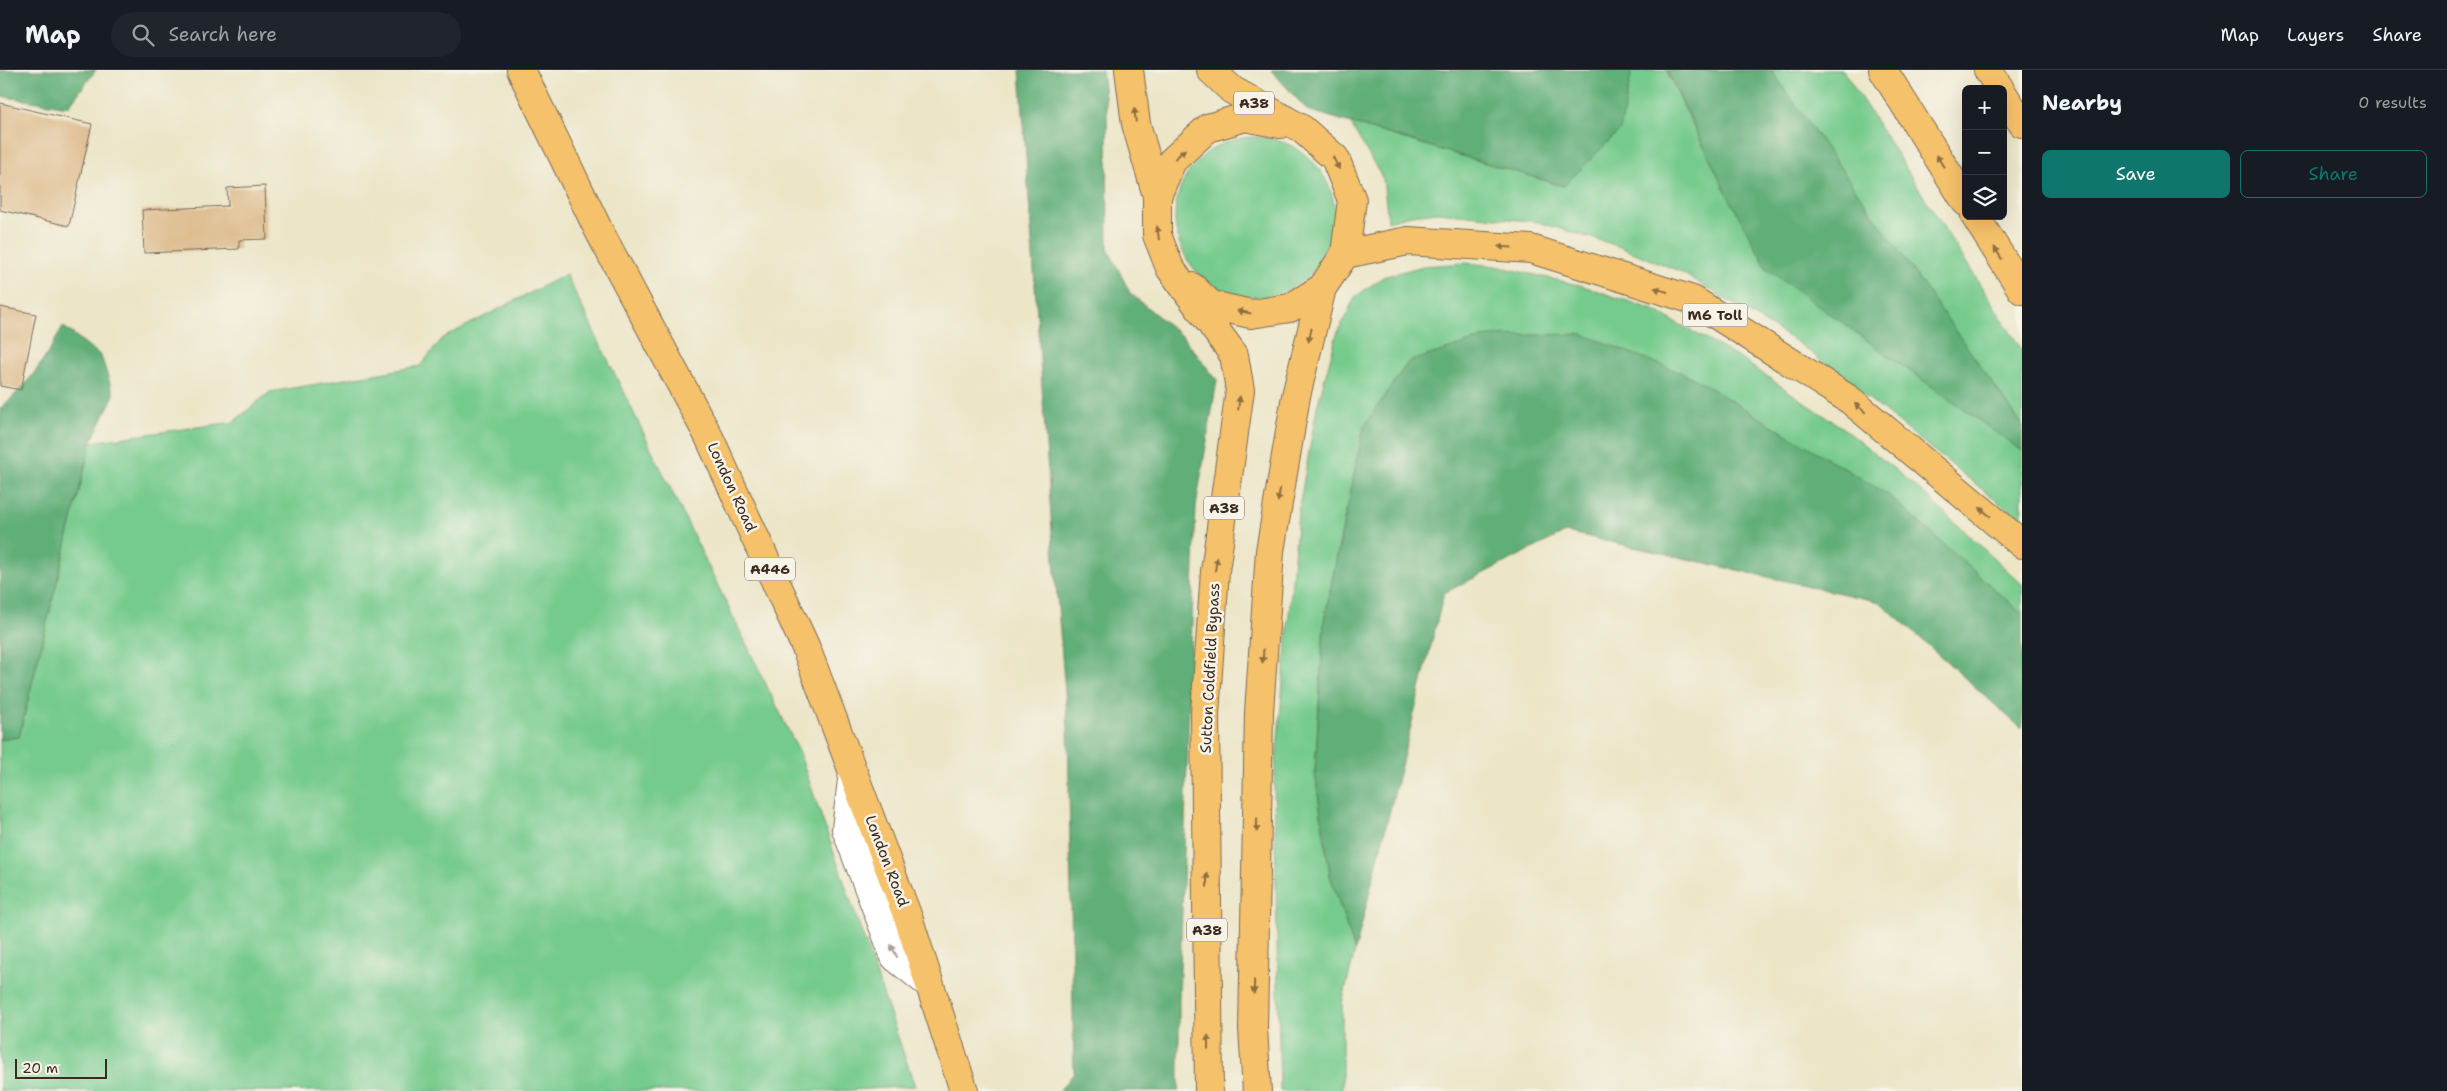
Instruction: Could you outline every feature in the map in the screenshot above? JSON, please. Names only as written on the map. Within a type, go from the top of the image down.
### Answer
[{"type":"highway","name":"London Road","points":[[521,70],[598,229],[709,437],[806,648],[909,920],[964,1091]]},
{"type":"highway","name":"Sutton Coldfield Bypass","points":[[1129,70],[1136,124],[1157,196],[1157,235],[1170,268],[1234,355],[1240,390],[1215,571],[1205,714],[1208,1091]]},
{"type":"highway","name":"Sutton Coldfield Bypass","points":[[1210,70],[1232,90],[1302,129],[1335,158],[1352,200],[1345,254],[1322,288],[1296,396],[1270,551],[1259,712],[1253,1029],[1257,1091]]},
{"type":"highway","points":[[1883,70],[1962,196]]},
{"type":"highway","points":[[1988,70],[1997,85]]},
{"type":"highway","points":[[2007,100],[2022,123]]},
{"type":"highway","name":"Sutton Coldfield Bypass","points":[[1157,196],[1172,161],[1208,128],[1245,117],[1302,129]]},
{"type":"highway","points":[[1978,220],[2022,290]]},
{"type":"highway","name":"M6 Toll","points":[[1345,254],[1408,241],[1531,249],[1693,300],[1850,400],[2022,544]]},
{"type":"highway","name":"Sutton Coldfield Bypass","points":[[1170,268],[1211,305],[1251,314],[1290,308],[1322,288]]},
{"type":"green space","points":[[0,70],[96,70],[68,107],[0,96]]},
{"type":"green space","points":[[1020,70],[1102,70],[1107,114],[1108,249],[1130,293],[1184,338],[1217,380],[1196,506],[1179,999],[1179,1091],[1059,1091],[1074,1073],[1068,728],[1054,560]]},
{"type":"green space","points":[[1271,70],[1632,70],[1620,130],[1564,186],[1307,110]]},
{"type":"green space","points":[[1632,70],[1666,70],[1703,146],[2022,450],[2022,521],[1800,344],[1679,271],[1615,245],[1538,222],[1438,212],[1411,215],[1388,221],[1383,179],[1350,123],[1564,186]]},
{"type":"green space","points":[[1667,70],[1771,70],[2022,425],[2022,451],[1767,269],[1723,186]]},
{"type":"green space","points":[[1771,70],[1843,70],[2022,350],[2022,425]]},
{"type":"green space","points":[[1263,137],[1293,146],[1312,160],[1322,172],[1329,186],[1334,201],[1334,233],[1329,248],[1322,262],[1312,274],[1300,284],[1278,294],[1263,297],[1247,297],[1232,294],[1210,284],[1188,262],[1176,233],[1175,209],[1178,194],[1188,172],[1210,150],[1239,138]]},
{"type":"green space","points":[[1464,263],[1496,266],[1583,286],[1654,310],[1741,359],[1847,431],[1914,485],[2022,584],[2022,614],[1887,494],[1346,510],[1324,621],[1315,773],[1330,875],[1355,951],[1342,1003],[1342,1091],[1280,1091],[1274,784],[1298,513],[1317,407],[1337,334],[1355,297],[1383,277],[1423,266]]},
{"type":"green space","points":[[566,274],[799,752],[915,1086],[836,1091],[0,1091],[0,740],[19,737],[91,442],[233,422],[270,392],[420,366],[443,338]]},
{"type":"green space","points":[[63,326],[101,356],[114,395],[91,442],[19,737],[0,740],[0,409],[36,370]]},
{"type":"green space","points":[[1582,334],[1690,376],[1887,494],[2022,614],[2022,729],[1880,602],[1566,532],[1444,593],[1355,951],[1330,875],[1315,773],[1324,621],[1364,426],[1408,362],[1489,336]]},
{"type":"building","points":[[0,103],[92,124],[69,226],[0,210]]},
{"type":"building","points":[[265,186],[267,239],[239,240],[239,249],[144,253],[142,210],[228,206],[227,188]]},
{"type":"building","points":[[0,307],[36,314],[21,390],[0,386]]}]
